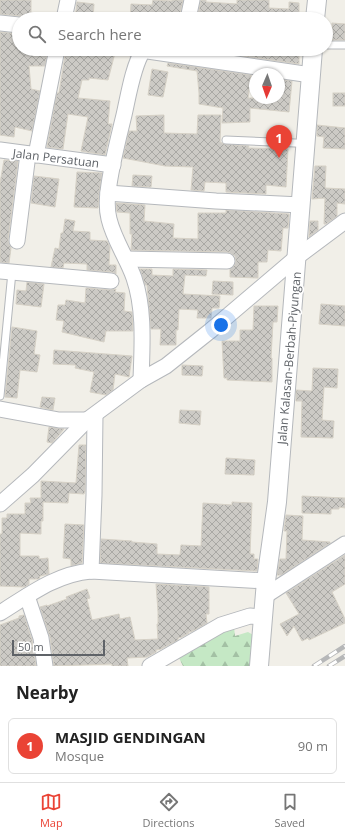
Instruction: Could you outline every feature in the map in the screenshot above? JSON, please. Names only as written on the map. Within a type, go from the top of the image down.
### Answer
[{"type":"street","points":[[65,12],[68,0]]},
{"type":"street","points":[[189,12],[192,0]]},
{"type":"street","points":[[316,12],[317,0]]},
{"type":"street","points":[[0,23],[12,24]]},
{"type":"street","points":[[17,241],[32,155],[55,56]]},
{"type":"street","points":[[139,56],[131,83],[108,193],[109,219],[134,277],[139,297],[143,341],[141,380]]},
{"type":"street","points":[[204,56],[311,75]]},
{"type":"street","name":"Jalan Kalasan-Berbah-Piyungan","points":[[259,666],[266,589],[277,502],[312,56]]},
{"type":"street","name":"Jalan Persatuan","points":[[0,150],[113,165]]},
{"type":"street","points":[[108,193],[216,201],[301,205]]},
{"type":"street","points":[[0,504],[92,421],[141,380],[166,366],[210,331],[297,257],[345,221]]},
{"type":"street","points":[[126,259],[227,262]]},
{"type":"street","points":[[6,272],[111,281]]},
{"type":"street","points":[[0,409],[59,420],[92,421]]},
{"type":"street","points":[[91,571],[94,495],[92,421]]},
{"type":"street","points":[[0,613],[41,587],[77,572],[91,571],[266,589],[345,544]]},
{"type":"street","points":[[27,596],[42,638],[45,666]]},
{"type":"street","points":[[150,666],[221,625],[250,616],[263,617]]},
{"type":"lane","points":[[333,45],[345,45]]},
{"type":"lane","points":[[226,140],[295,142],[306,144]]},
{"type":"lane","points":[[0,396],[6,272]]},
{"type":"green space","points":[[229,625],[234,627],[235,636],[248,632],[255,636],[252,666],[183,666],[178,656]]},
{"type":"building","points":[[0,0],[31,0],[31,12],[12,12],[12,15],[0,14]]},
{"type":"building","points":[[153,0],[183,0],[180,12],[130,12],[131,4],[152,5]]},
{"type":"building","points":[[201,0],[206,0],[206,2],[237,4],[237,0],[269,0],[269,8],[289,9],[289,2],[299,3],[299,12],[198,12]]},
{"type":"building","points":[[77,2],[94,4],[93,12],[76,12]]},
{"type":"building","points":[[333,23],[345,24],[345,40],[333,40]]},
{"type":"building","points":[[0,32],[12,33],[12,56],[47,56],[45,66],[29,66],[31,89],[40,91],[32,131],[15,127],[14,137],[0,135]]},
{"type":"building","points":[[65,56],[114,56],[108,80],[89,78],[89,80],[82,80],[78,98],[110,101],[108,124],[112,124],[105,155],[81,151],[88,117],[68,114],[63,149],[47,147],[57,93],[59,93]]},
{"type":"building","points":[[242,56],[299,56],[299,64]]},
{"type":"building","points":[[168,63],[249,75],[249,104],[285,104],[285,80],[292,81],[289,112],[250,108],[250,122],[222,123],[223,108],[199,104],[197,71],[167,66]]},
{"type":"building","points":[[152,69],[168,72],[163,97],[148,95]]},
{"type":"building","points":[[333,93],[345,93],[345,106],[333,106]]},
{"type":"building","points":[[164,115],[164,133],[197,134],[198,115],[221,115],[220,142],[224,144],[249,146],[248,148],[288,149],[286,187],[266,185],[266,194],[226,192],[226,183],[205,182],[204,191],[191,190],[193,167],[165,166],[123,158],[129,131],[137,131],[136,116]]},
{"type":"building","points":[[317,125],[345,128],[345,149],[323,148],[324,137],[317,136]]},
{"type":"building","points":[[4,160],[18,161],[8,240],[11,248],[9,263],[0,262],[0,183]]},
{"type":"building","points":[[315,166],[326,166],[325,188],[345,189],[345,204],[337,203],[337,216],[326,224],[324,224],[325,198],[312,199]]},
{"type":"building","points":[[77,172],[102,173],[98,208],[74,207]]},
{"type":"building","points":[[133,175],[152,176],[151,187],[132,186]]},
{"type":"building","points":[[34,176],[59,179],[55,207],[31,203]]},
{"type":"building","points":[[116,203],[145,205],[144,221],[174,224],[173,238],[198,239],[198,213],[226,213],[226,210],[289,214],[288,228],[283,228],[281,251],[268,250],[267,262],[258,262],[258,278],[230,277],[230,269],[234,266],[236,261],[235,256],[228,252],[131,250],[132,234],[130,234],[130,213],[117,212]]},
{"type":"building","points":[[65,219],[75,221],[73,231],[90,232],[90,240],[107,241],[110,247],[109,265],[116,265],[116,274],[112,272],[87,270],[87,264],[64,263],[63,268],[51,267],[55,248],[59,249]]},
{"type":"building","points":[[310,221],[318,221],[318,230],[309,237]]},
{"type":"building","points":[[140,269],[152,269],[152,275],[173,276],[173,269],[207,270],[206,276],[185,275],[183,294],[220,296],[219,308],[212,308],[211,318],[197,318],[198,310],[179,309],[178,330],[176,330],[176,345],[160,345],[161,329],[151,329],[147,285],[145,285]]},
{"type":"building","points":[[213,281],[233,282],[233,295],[212,294]]},
{"type":"building","points":[[27,282],[44,284],[41,307],[16,304],[17,290],[26,291]]},
{"type":"building","points":[[86,288],[116,289],[115,292],[125,293],[124,311],[132,312],[133,331],[106,331],[104,342],[62,332],[64,321],[56,320],[58,305],[65,305],[66,300],[85,303]]},
{"type":"building","points":[[321,304],[345,306],[345,326],[319,324]]},
{"type":"building","points":[[254,306],[278,306],[277,322],[273,322],[271,358],[272,382],[227,380],[227,378],[224,378],[222,341],[240,341],[240,330],[253,330]]},
{"type":"building","points":[[12,327],[37,331],[34,354],[40,355],[37,372],[20,370],[17,398],[5,397]]},
{"type":"building","points":[[54,350],[132,356],[129,377],[115,374],[113,390],[106,395],[90,392],[94,372],[75,368],[76,365],[53,364]]},
{"type":"building","points":[[182,365],[203,366],[202,376],[182,375]]},
{"type":"building","points":[[313,368],[338,369],[337,388],[324,387],[322,420],[334,421],[333,438],[301,437],[302,401],[296,401],[296,390],[312,391]]},
{"type":"building","points":[[42,397],[55,398],[53,410],[40,407]]},
{"type":"building","points":[[180,410],[201,411],[200,425],[179,423]]},
{"type":"building","points":[[49,427],[64,429],[52,443],[47,442]]},
{"type":"building","points":[[79,445],[86,445],[84,494],[69,493],[68,503],[43,502],[41,534],[20,533],[20,556],[39,556],[39,559],[48,558],[49,574],[40,576],[39,579],[29,579],[29,584],[25,587],[0,586],[0,534],[2,534],[2,518],[7,518],[7,514],[25,514],[25,503],[31,503],[30,498],[41,498],[41,481],[76,483]]},
{"type":"building","points":[[226,458],[255,460],[254,475],[225,474]]},
{"type":"building","points":[[302,496],[345,498],[345,508],[339,507],[339,509],[331,509],[331,514],[302,513]]},
{"type":"building","points":[[232,502],[252,503],[250,554],[254,554],[254,559],[258,559],[257,571],[100,563],[101,539],[157,544],[157,554],[180,555],[181,545],[201,546],[203,503],[232,505]]},
{"type":"building","points":[[286,515],[303,516],[302,540],[330,543],[281,575],[277,575],[280,559],[286,559],[287,531],[284,531]]},
{"type":"building","points":[[65,524],[84,525],[82,563],[71,566],[71,559],[63,558]]},
{"type":"building","points":[[345,555],[345,584],[332,592],[345,619],[345,623],[309,640],[308,638],[302,641],[294,626],[287,636],[280,624],[299,614],[286,593]]},
{"type":"building","points":[[156,584],[209,587],[209,614],[206,614],[207,623],[191,632],[188,632],[189,633],[178,638],[178,640],[161,649],[156,650],[156,652],[147,657],[127,658],[128,666],[112,666],[112,664],[54,666],[50,637],[40,607],[67,599],[66,597],[87,589],[90,598],[87,599],[92,620],[119,614],[120,619],[130,617],[135,640],[158,639]]},
{"type":"building","points":[[24,615],[32,640],[36,666],[0,666],[0,625]]},
{"type":"railway","points":[[314,666],[345,646]]},
{"type":"railway","points":[[329,666],[345,656]]},
{"type":"place","name":"MASJID GENDINGAN","points":[[279,158]]}]
